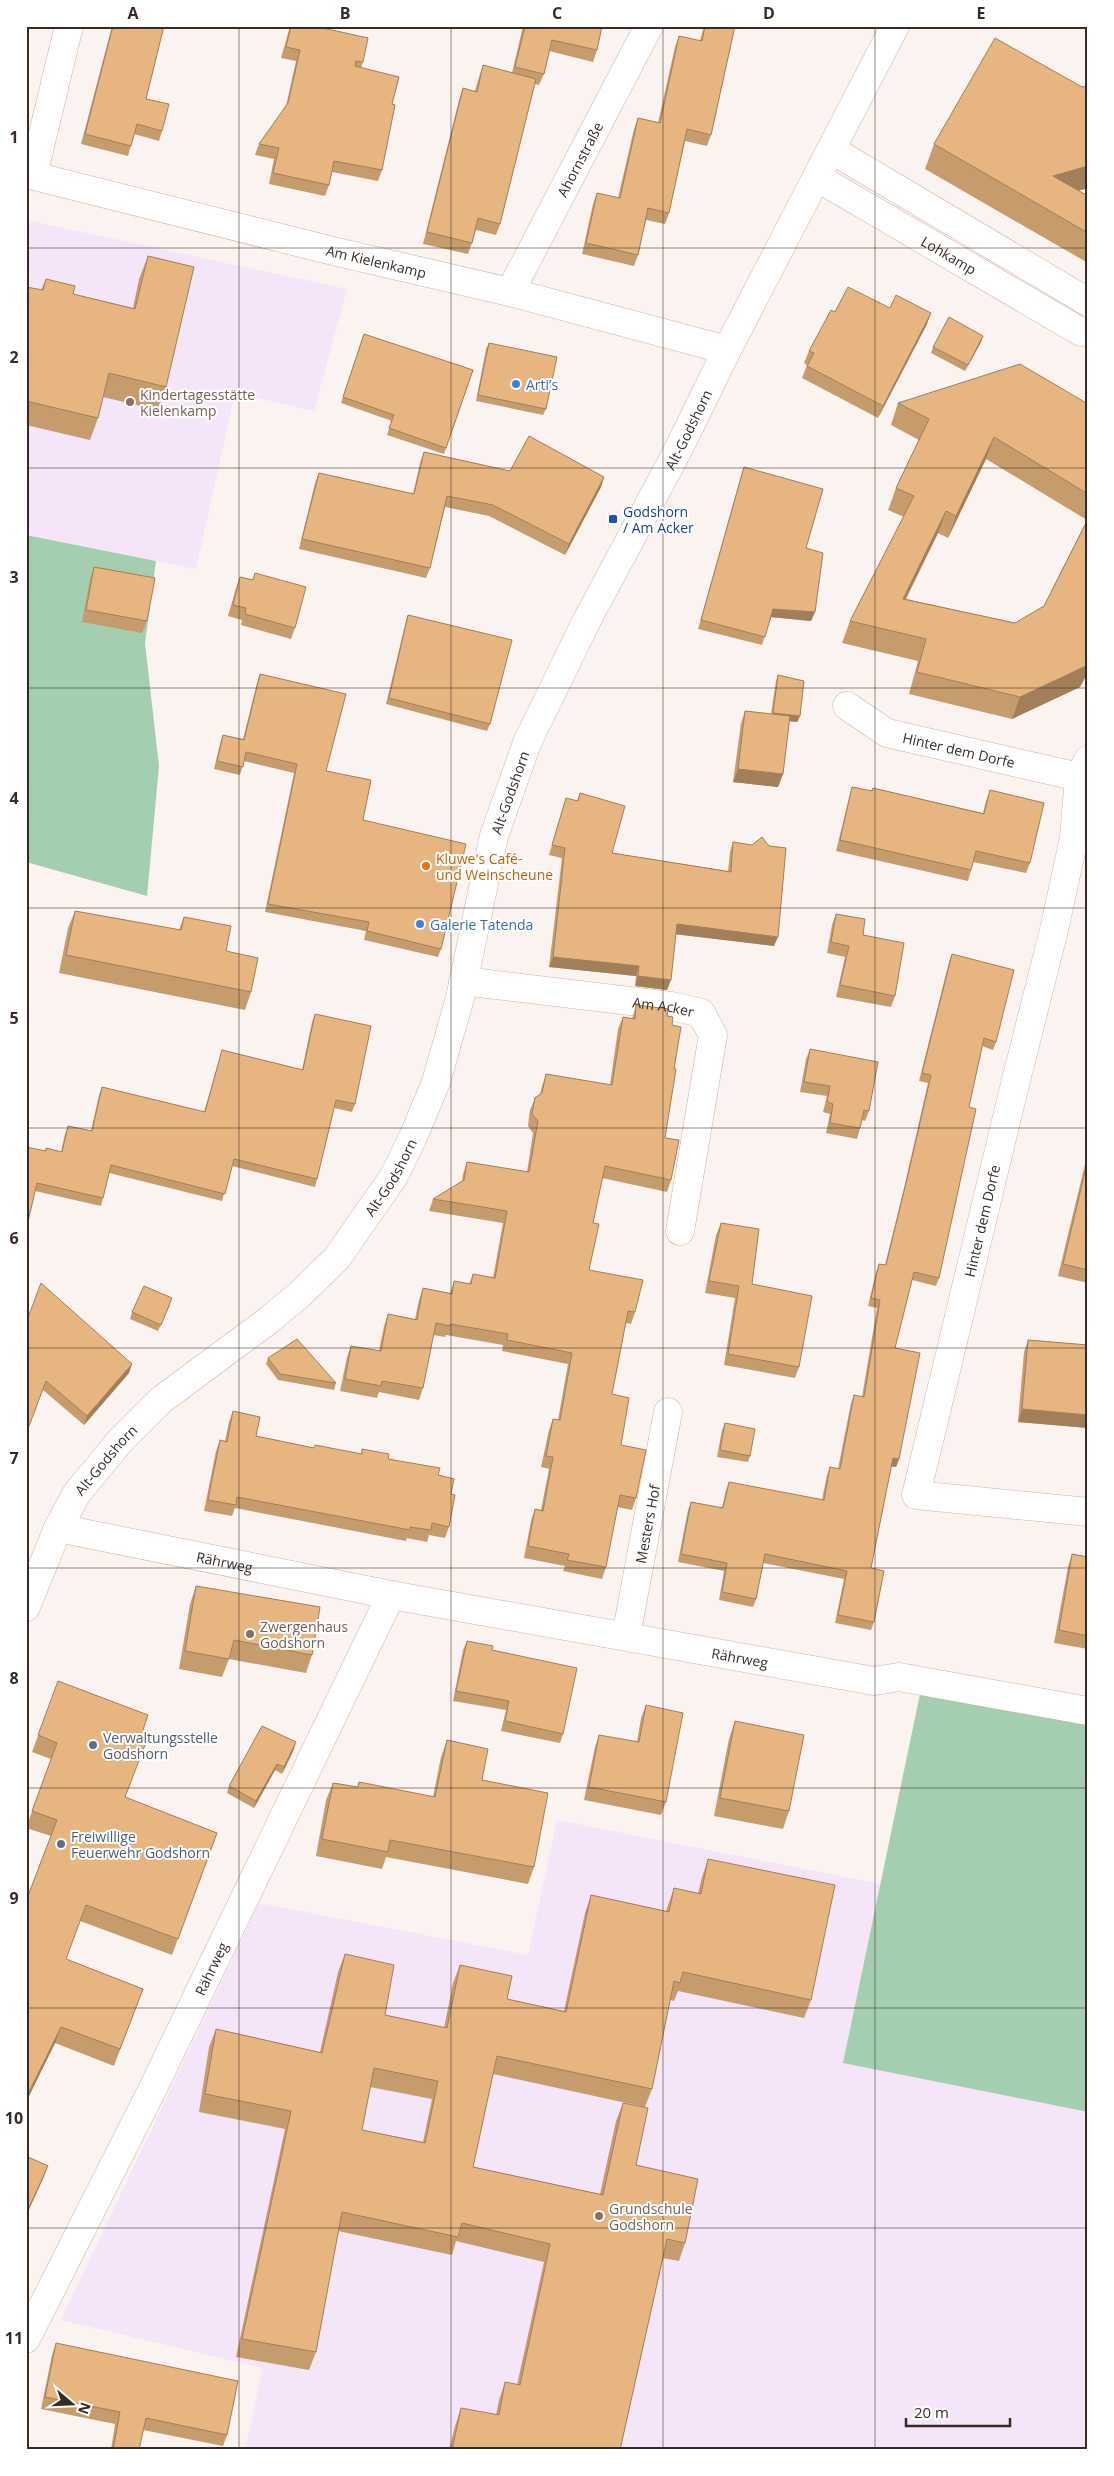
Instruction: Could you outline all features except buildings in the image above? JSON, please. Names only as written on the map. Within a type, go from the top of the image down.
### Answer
[{"type":"street","points":[[30,174],[69,26]]},
{"type":"street","name":"Ahornstraße","points":[[510,292],[649,26]]},
{"type":"street","name":"Alt-Godshorn","points":[[26,1607],[58,1528],[76,1493],[120,1441],[162,1400],[300,1294],[342,1251],[394,1176],[414,1135],[436,1082],[460,998],[494,836],[527,743],[586,622],[896,26]]},
{"type":"street","points":[[832,150],[1088,302]]},
{"type":"street","name":"Am Kielenkamp","points":[[30,174],[333,252],[510,292],[727,350]]},
{"type":"street","name":"Lohkamp","points":[[818,178],[1085,332]]},
{"type":"street","name":"Hinter dem Dorfe","points":[[847,706],[887,733],[1083,769],[1074,838],[1054,930],[1014,1084],[916,1495],[1088,1512]]},
{"type":"street","name":"Am Acker","points":[[463,981],[671,1006],[701,1013],[713,1035],[680,1231]]},
{"type":"street","name":"Mesters Hof","points":[[626,1636],[668,1412]]},
{"type":"street","name":"Rährweg","points":[[58,1528],[391,1595],[874,1681],[899,1677],[1088,1711]]},
{"type":"street","name":"Rährweg","points":[[26,2339],[153,2088],[391,1595]]},
{"type":"shaded area","name":"Kindertagesstätte Kielenkamp","points":[[26,220],[347,289],[314,411],[235,393],[196,569],[26,535]]},
{"type":"shaded area","name":"Grundschule Godshorn","points":[[557,1820],[881,1884],[843,2063],[1088,2112],[1088,2450],[245,2450],[263,2368],[61,2320],[259,1903],[528,1955]]},
{"type":"green space","points":[[26,535],[156,561],[145,643],[159,766],[147,896],[26,862]]},
{"type":"green space","points":[[925,1670],[1088,1700],[1088,2112],[843,2063]]},
{"type":"place","name":"Arti’s","points":[[516,384]]},
{"type":"place","name":"Kindertagesstätte Kielenkamp","points":[[130,402]]},
{"type":"place","name":"Godshorn / Am Acker","points":[[613,519]]},
{"type":"place","name":"Kluwe's Café- und Weinscheune","points":[[426,866]]},
{"type":"place","name":"Galerie Tatenda","points":[[420,924]]},
{"type":"place","name":"Zwergenhaus Godshorn","points":[[250,1634]]},
{"type":"place","name":"Verwaltungsstelle Godshorn","points":[[93,1745]]},
{"type":"place","name":"Freiwillige Feuerwehr Godshorn","points":[[61,1844]]},
{"type":"place","name":"Grundschule Godshorn","points":[[599,2216]]}]
